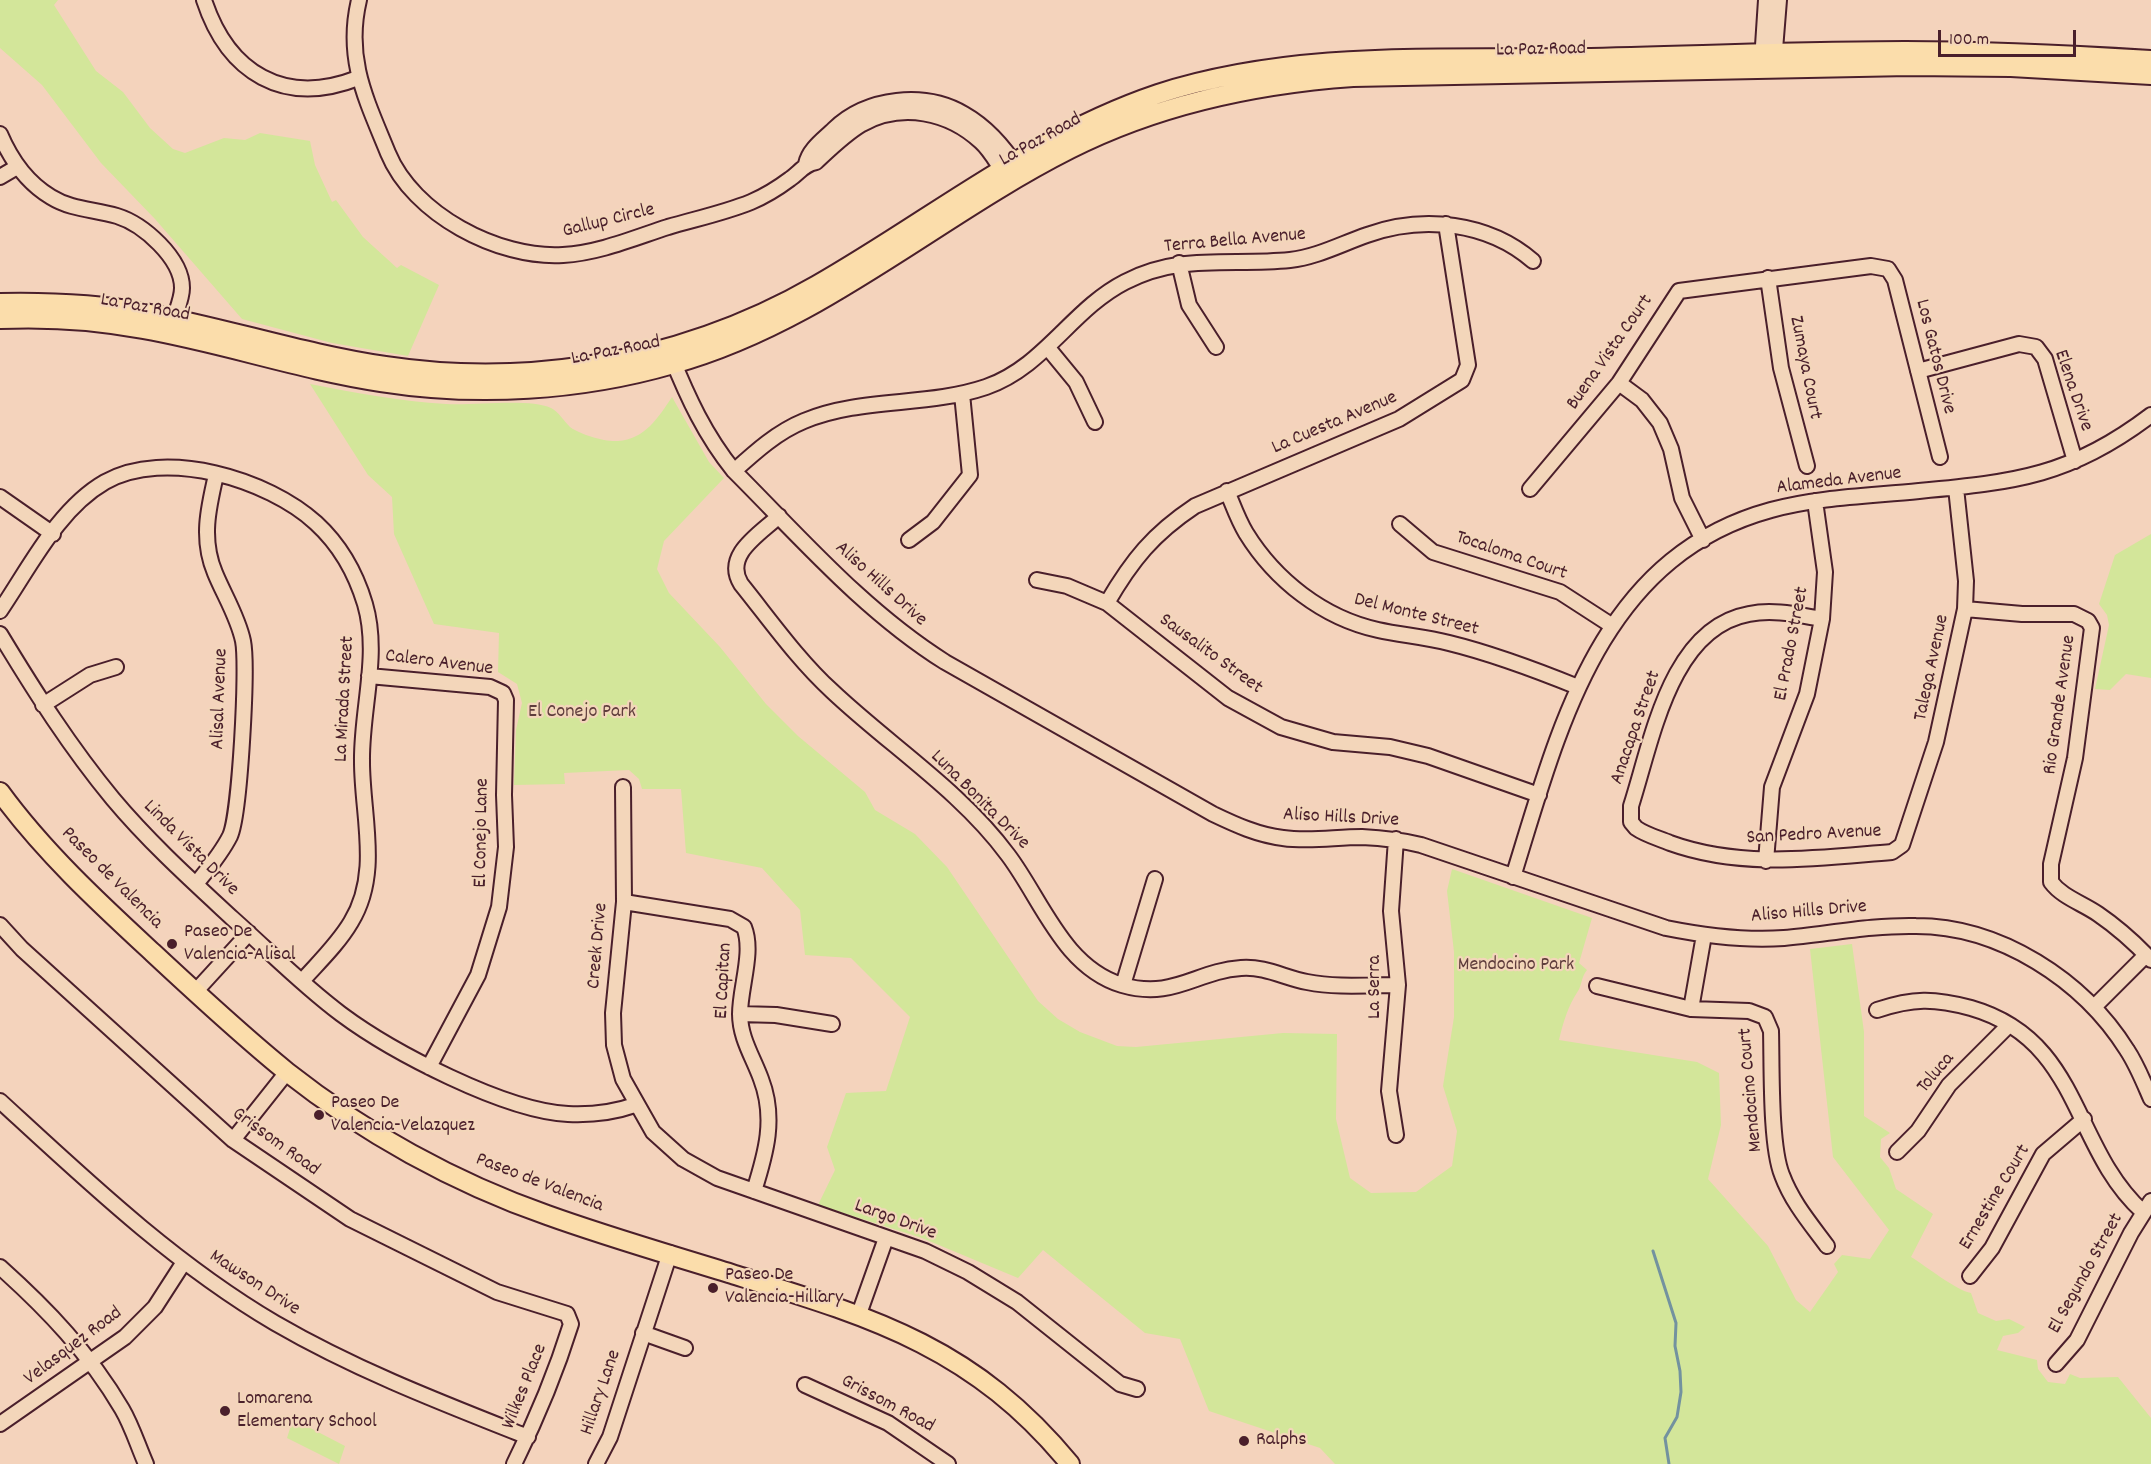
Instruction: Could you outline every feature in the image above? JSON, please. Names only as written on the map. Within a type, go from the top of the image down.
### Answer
[{"type":"main road","name":"La Paz Road","points":[[0,319],[66,320],[145,329],[350,376],[449,389],[524,389],[567,385],[672,356],[742,340],[822,301],[1012,172],[1134,121],[1205,98],[1272,84],[1353,77],[1768,62],[1969,51],[2151,60]]},
{"type":"main road","name":"La Paz Road","points":[[1768,62],[1956,66],[2151,75]]},
{"type":"main road","name":"La Paz Road","points":[[0,303],[77,304],[174,319],[359,362],[445,372],[546,371],[620,360],[672,356]]},
{"type":"main road","name":"Paseo de Valencia","points":[[0,792],[93,898],[195,992],[287,1072],[358,1123],[436,1166],[545,1215],[860,1314],[917,1339],[979,1376],[1034,1424],[1070,1464]]},
{"type":"street","points":[[204,0],[219,37],[230,53],[263,78],[282,85],[304,88],[339,85],[358,78]]},
{"type":"street","name":"Gallup Circle","points":[[359,0],[354,40],[358,78],[391,160],[406,184],[424,205],[445,220],[471,233],[531,253],[562,255],[590,251],[749,202],[792,178],[806,164],[808,154],[838,125],[878,104],[922,100],[962,112],[991,135],[1012,172]]},
{"type":"street","points":[[1766,0],[1768,62]]},
{"type":"street","points":[[1768,62],[1779,0]]},
{"type":"street","points":[[0,134],[17,167],[51,198],[82,210],[119,217],[133,224],[160,246],[180,276],[182,287],[174,319]]},
{"type":"street","points":[[0,177],[17,167]]},
{"type":"street","name":"Terra Bella Avenue","points":[[734,471],[781,434],[824,414],[962,393],[1005,379],[1030,364],[1100,297],[1151,270],[1179,263],[1292,260],[1399,227],[1446,224],[1476,230],[1514,245],[1533,261]]},
{"type":"street","name":"La Cuesta Avenue","points":[[1107,603],[1129,565],[1148,543],[1169,523],[1194,506],[1399,419],[1462,380],[1468,365],[1446,224]]},
{"type":"street","points":[[1179,263],[1189,305],[1216,347]]},
{"type":"street","name":"Buena Vista Court","points":[[1530,489],[1619,383],[1679,291],[1871,266],[1888,269]]},
{"type":"street","name":"Los Gatos Drive","points":[[1888,269],[1895,280],[1940,457]]},
{"type":"street","name":"Zumaya Court","points":[[1768,278],[1781,368],[1807,466]]},
{"type":"street","name":"Elena Drive","points":[[1918,371],[2019,344],[2036,347],[2045,359],[2075,461]]},
{"type":"street","points":[[1048,348],[1077,382],[1095,422]]},
{"type":"street","name":"Aliso Hills Drive","points":[[672,356],[698,417],[714,446],[734,471],[869,606],[908,639],[1213,814],[1246,829],[1282,838],[1396,839],[1666,928],[1704,935],[1745,939],[1783,938],[1918,926],[1956,931],[1993,941],[2030,958],[2066,981],[2094,1007],[2128,1051],[2151,1100]]},
{"type":"street","points":[[1619,383],[1642,400],[1660,423],[1671,449],[1682,498],[1703,540]]},
{"type":"street","points":[[909,540],[933,522],[970,475],[962,393]]},
{"type":"street","name":"Alameda Avenue","points":[[1513,877],[1539,795],[1591,657],[1611,625],[1650,579],[1703,540],[1770,510],[1815,501],[1999,484],[2037,475],[2075,461],[2128,432],[2151,415]]},
{"type":"street","name":"La Mirada Street","points":[[0,611],[69,512],[86,495],[106,482],[132,471],[163,466],[191,468],[267,491],[294,506],[317,524],[336,545],[353,572],[366,606],[370,636],[362,760],[368,845],[366,881],[362,899],[352,922],[302,981]]},
{"type":"street","name":"Alisal Avenue","points":[[195,884],[217,858],[231,834],[237,806],[245,670],[243,641],[214,571],[206,539],[207,510],[216,475]]},
{"type":"street","name":"Talega Avenue","points":[[1898,849],[1905,839],[1936,742],[1965,609],[1966,581],[1956,488]]},
{"type":"street","name":"Del Monte Street","points":[[1227,491],[1245,532],[1272,569],[1306,598],[1340,617],[1376,630],[1447,642],[1502,657],[1578,687]]},
{"type":"street","points":[[0,496],[53,534]]},
{"type":"street","name":"El Prado Street","points":[[1766,861],[1772,787],[1807,694],[1822,619],[1825,572],[1815,501]]},
{"type":"street","name":"Luna Bonita Drive","points":[[778,516],[737,556],[734,569],[741,584],[831,691],[939,784],[1007,852],[1033,890],[1064,943],[1080,962],[1101,977],[1123,985],[1153,990],[1178,987],[1217,973],[1242,968],[1269,970],[1305,982],[1330,986],[1398,985]]},
{"type":"street","name":"Tocaloma Court","points":[[1400,524],[1433,552],[1560,592],[1611,625]]},
{"type":"street","name":"Sausalito Street","points":[[1037,580],[1067,586],[1107,603],[1228,698],[1281,726],[1333,742],[1390,747],[1428,756],[1539,795]]},
{"type":"street","name":"Rio Grande Avenue","points":[[1965,609],[2022,614],[2074,614],[2088,621],[2092,628],[2075,758],[2051,864],[2051,882],[2061,892],[2127,935],[2149,958]]},
{"type":"street","name":"Anacapa Street","points":[[1631,822],[1631,806],[1671,685],[1680,664],[1699,640],[1722,624],[1748,614],[1778,612],[1822,619]]},
{"type":"street","name":"Linda Vista Drive","points":[[0,634],[43,705],[114,800],[152,843],[302,981],[358,1026],[429,1067],[503,1098],[536,1109],[568,1114],[599,1112],[635,1105]]},
{"type":"street","points":[[43,705],[90,675],[116,667]]},
{"type":"street","name":"Calero Avenue","points":[[369,676],[490,687],[503,693]]},
{"type":"street","name":"El Conejo Lane","points":[[429,1067],[477,975],[499,908],[506,847],[504,795],[507,708],[503,693]]},
{"type":"street","name":"Creek Drive","points":[[623,787],[624,902],[613,1013],[614,1045],[622,1079],[635,1105]]},
{"type":"street","name":"San Pedro Avenue","points":[[1631,822],[1642,832],[1692,851],[1727,858],[1766,861],[1886,852],[1898,849]]},
{"type":"street","name":"La Serra","points":[[1396,839],[1391,911],[1398,985],[1389,1091],[1396,1135]]},
{"type":"street","points":[[1123,985],[1155,879]]},
{"type":"street","name":"El Capitan","points":[[624,902],[730,919],[744,927],[747,943],[740,1014],[743,1035],[761,1079],[768,1104],[770,1132],[754,1191]]},
{"type":"street","name":"Grissom Road","points":[[0,925],[21,949],[233,1140],[350,1219],[498,1292],[567,1314],[571,1324]]},
{"type":"street","points":[[195,992],[249,933]]},
{"type":"street","points":[[1691,1010],[1704,935]]},
{"type":"street","points":[[2094,1007],[2149,958]]},
{"type":"street","name":"Mendocino Court","points":[[1597,986],[1691,1010],[1757,1012],[1765,1017],[1769,1023],[1776,1147],[1780,1172],[1792,1198],[1827,1246]]},
{"type":"street","points":[[1877,1010],[1906,1000],[1933,1001],[1985,1012],[2009,1025],[2051,1061],[2084,1119],[2113,1180],[2147,1206]]},
{"type":"street","points":[[740,1014],[776,1015],[832,1024]]},
{"type":"street","name":"Toluca","points":[[1897,1152],[1918,1131],[1949,1085],[2009,1025]]},
{"type":"street","points":[[233,1140],[287,1072]]},
{"type":"street","name":"Mawson Drive","points":[[0,1101],[101,1194],[184,1262],[274,1322],[350,1364],[528,1437]]},
{"type":"street","name":"Largo Drive","points":[[635,1105],[653,1131],[683,1159],[717,1178],[925,1251],[968,1272],[1017,1302],[1120,1384],[1137,1389]]},
{"type":"street","name":"Ernestine Court","points":[[1970,1276],[1992,1248],[2043,1154],[2084,1119]]},
{"type":"street","name":"El Segundo Street","points":[[2056,1364],[2077,1340],[2147,1206]]},
{"type":"street","points":[[860,1314],[886,1238]]},
{"type":"street","name":"Hillary Lane","points":[[596,1464],[610,1437],[670,1253]]},
{"type":"street","name":"Velasquez Road","points":[[0,1424],[125,1337],[154,1307],[184,1262]]},
{"type":"street","points":[[0,1267],[44,1306],[91,1361],[123,1411],[146,1464]]},
{"type":"street","name":"Wilkes Place","points":[[514,1464],[542,1407],[571,1324]]},
{"type":"street","name":"Hillary Lane","points":[[643,1333],[685,1348]]},
{"type":"street","name":"Grissom Road","points":[[804,1385],[888,1423],[948,1464]]},
{"type":"green space","points":[[0,0],[58,0],[54,5],[96,71],[123,92],[150,128],[173,149],[185,153],[224,138],[245,140],[260,133],[310,141],[315,165],[332,202],[336,200],[363,237],[397,268],[401,265],[439,285],[408,356],[332,343],[242,319],[155,219],[101,163],[42,85],[0,48]]},
{"type":"green space","points":[[310,384],[429,403],[541,405],[554,409],[570,427],[580,433],[613,441],[627,439],[643,432],[656,420],[672,397],[709,462],[724,478],[664,541],[657,569],[669,593],[720,647],[766,704],[798,736],[865,792],[875,810],[915,834],[947,867],[1038,1001],[1058,1019],[1080,1032],[1117,1046],[1136,1047],[1283,1033],[1337,1034],[1336,1119],[1350,1178],[1371,1193],[1416,1192],[1452,1166],[1457,1131],[1443,1086],[1454,1017],[1454,952],[1447,891],[1452,869],[1592,918],[1579,963],[1587,970],[1564,1021],[1559,1040],[1697,1062],[1719,1073],[1721,1125],[1708,1179],[1768,1246],[1796,1300],[1810,1312],[1838,1272],[1834,1264],[1842,1255],[1870,1259],[1889,1230],[1833,1157],[1810,949],[1852,944],[1864,1032],[1864,1116],[1890,1133],[1881,1139],[1880,1157],[1889,1168],[1896,1189],[1933,1214],[1911,1257],[1950,1283],[1971,1293],[1978,1313],[1996,1321],[2009,1319],[2025,1327],[2018,1333],[2003,1336],[1997,1350],[2037,1360],[2038,1369],[2048,1382],[2065,1384],[2070,1374],[2080,1378],[2118,1377],[2151,1418],[2151,1464],[1335,1464],[1320,1448],[1209,1411],[1180,1339],[1145,1333],[1043,1250],[1018,1278],[922,1238],[818,1205],[835,1170],[827,1147],[846,1093],[886,1091],[910,1017],[851,958],[805,955],[800,910],[762,868],[686,853],[681,789],[642,789],[639,779],[629,770],[564,773],[565,784],[514,785],[516,730],[522,703],[517,684],[498,672],[499,633],[434,624],[394,534],[392,497],[368,475]]},
{"type":"green space","points":[[2151,534],[2151,678],[2126,674],[2110,690],[2095,689],[2109,625],[2107,615],[2099,604],[2115,555]]},
{"type":"green space","points":[[293,1419],[345,1446],[339,1464],[287,1438]]},
{"type":"waterway","points":[[1653,1251],[1676,1323],[1675,1346],[1680,1371],[1681,1392],[1677,1417],[1665,1438],[1669,1464]]},
{"type":"place","name":"Paseo De Valencia-Alisal","points":[[172,944]]},
{"type":"place","name":"Paseo De Valencia-Velazquez","points":[[319,1115]]},
{"type":"place","name":"Paseo De Valencia-Hillary","points":[[713,1288]]},
{"type":"place","name":"Lomarena Elementary School","points":[[225,1411]]},
{"type":"place","name":"Ralphs","points":[[1244,1441]]},
{"type":"park label","name":"El Conejo Park","points":[[582,713]]},
{"type":"park label","name":"Mendocino Park","points":[[1516,966]]}]
